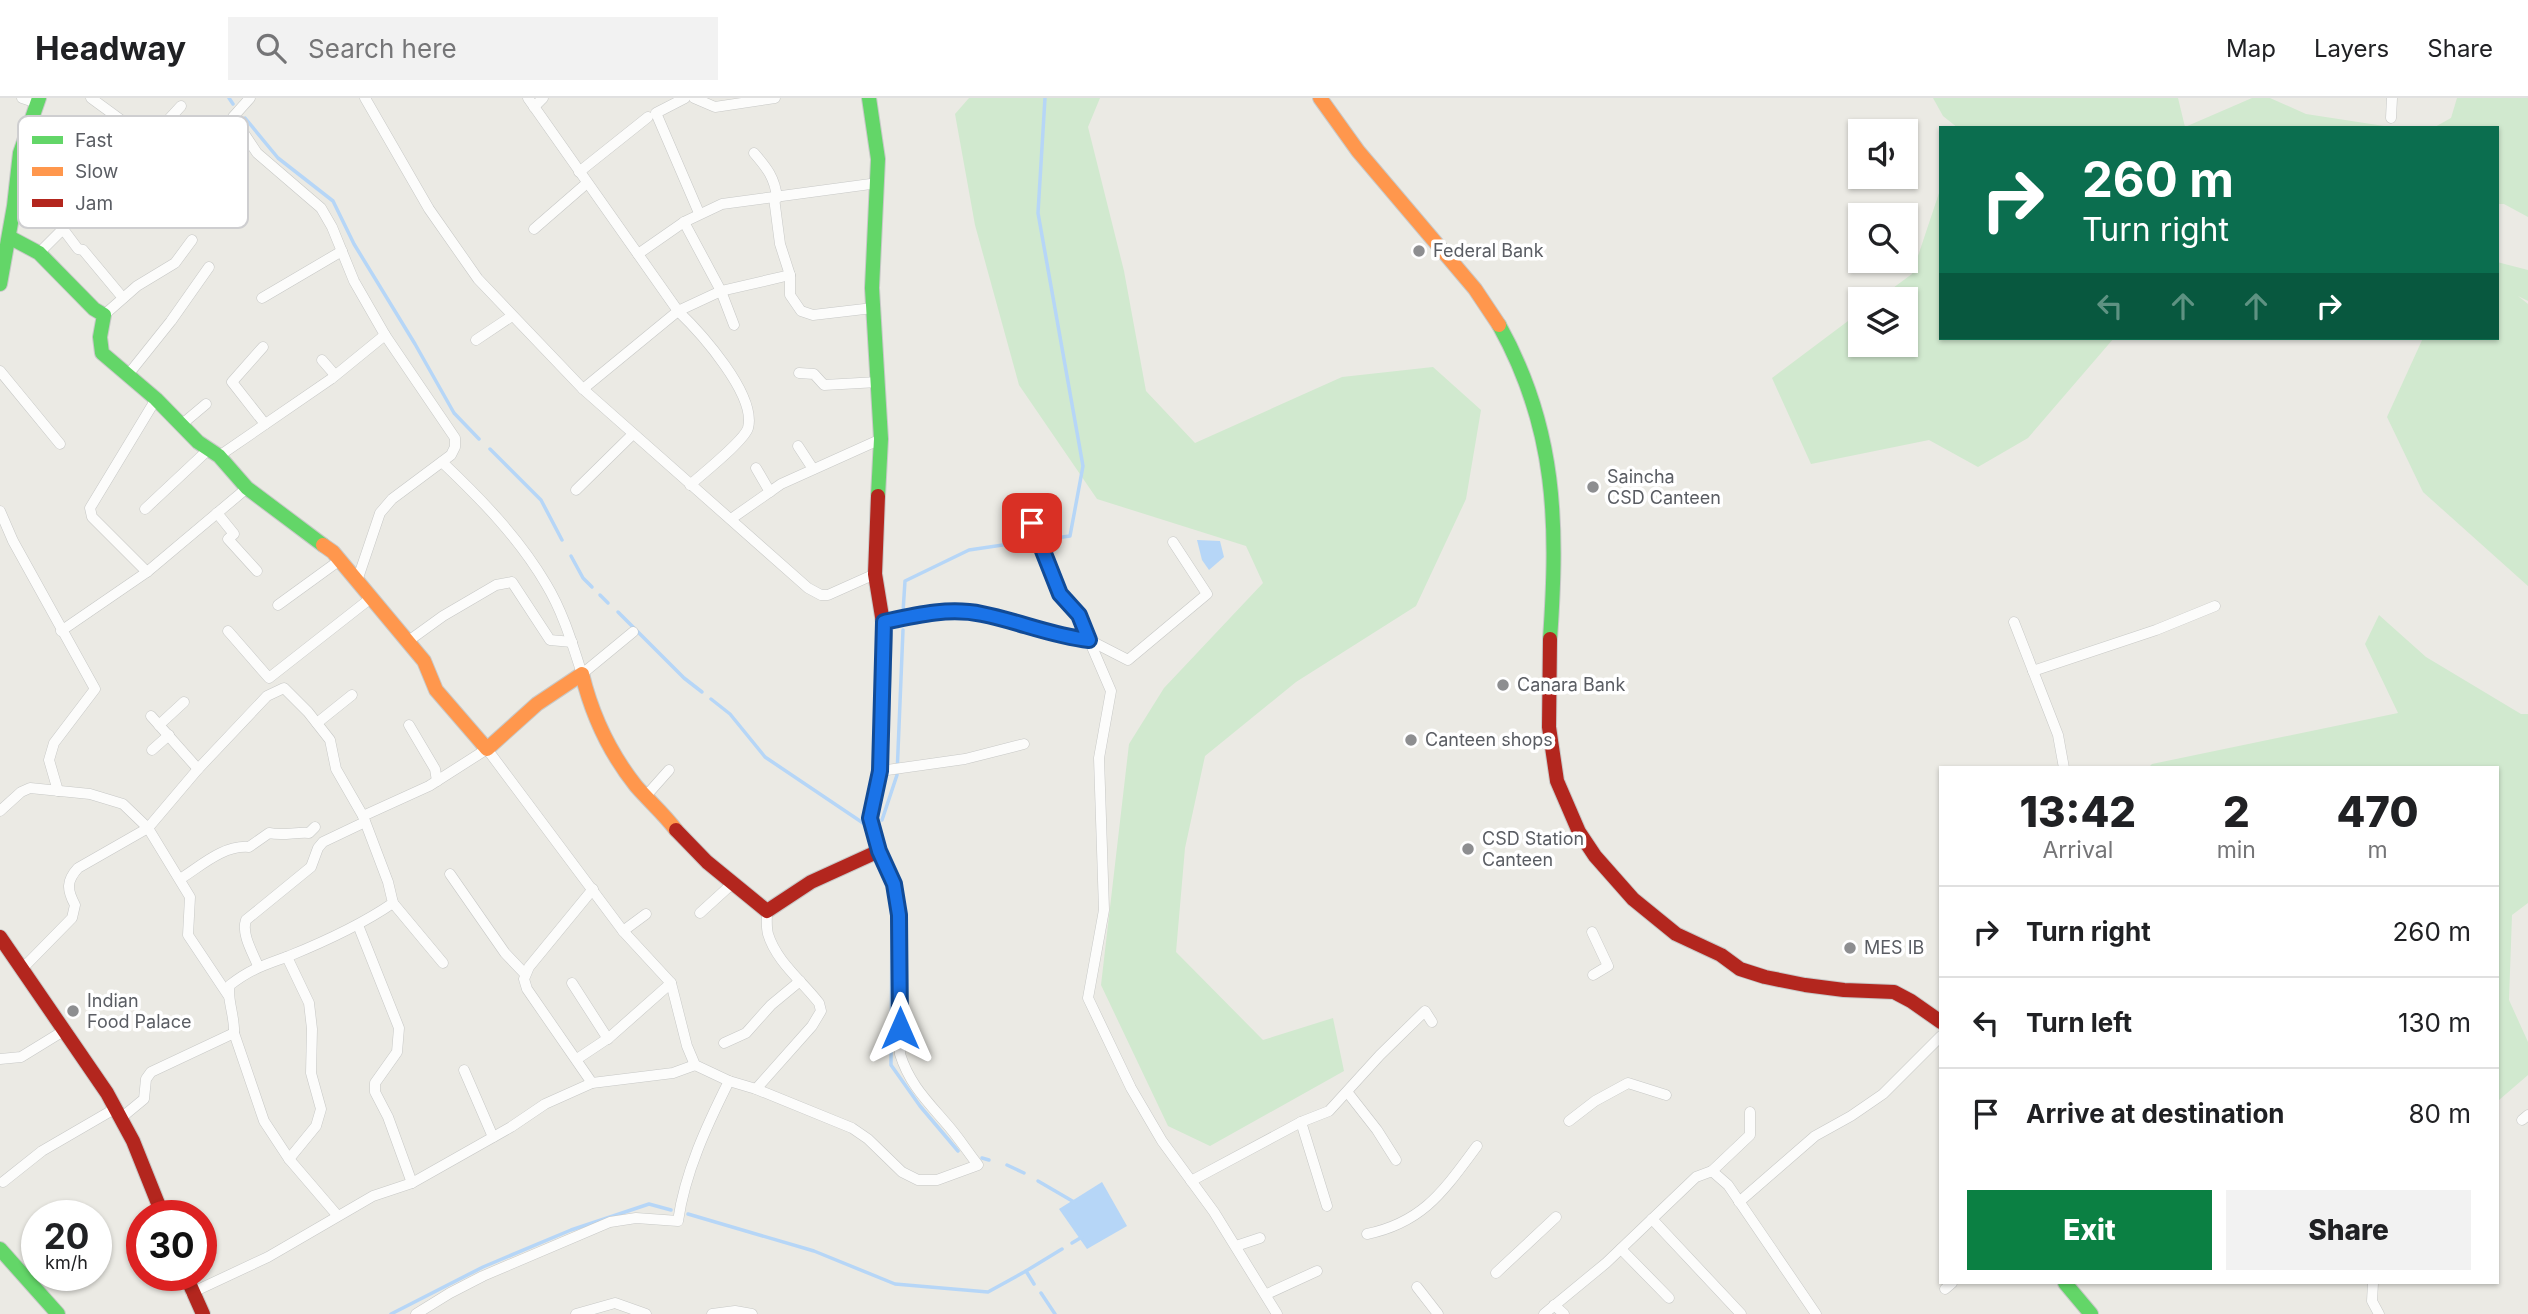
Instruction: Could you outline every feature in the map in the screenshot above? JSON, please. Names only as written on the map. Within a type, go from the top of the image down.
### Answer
[{"type":"street","points":[[22,98],[38,100]]},
{"type":"street","points":[[92,98],[116,116]]},
{"type":"street","points":[[234,116],[250,98]]},
{"type":"street","points":[[365,98],[429,209],[478,278],[583,389],[808,588],[821,595],[828,595],[875,574]]},
{"type":"street","points":[[543,98],[531,102],[678,311],[718,356],[748,408],[748,429],[740,440],[690,485]]},
{"type":"street","points":[[685,98],[656,113],[699,213]]},
{"type":"street","points":[[694,98],[715,107],[775,98]]},
{"type":"street","points":[[192,240],[175,263],[137,286],[104,315],[100,337],[102,353],[156,399],[247,488],[323,544],[340,560],[424,661],[436,690],[487,749],[623,931],[671,983],[687,1046],[695,1065],[729,1081],[756,1089],[852,1128],[869,1139],[902,1172],[918,1180],[937,1180],[978,1165],[915,1088],[900,1054],[899,915],[894,884],[879,851],[870,818],[880,771],[884,622],[875,574],[881,439],[873,308],[878,159],[869,98]]},
{"type":"street","points":[[1320,98],[1363,157],[1491,309],[1522,373],[1540,425],[1548,464],[1555,533],[1548,714],[1552,757],[1572,817],[1585,843],[1619,886],[1677,935],[1726,958],[1737,968],[1785,981],[1848,990],[1896,992],[1939,1021]]},
{"type":"street","points":[[2391,118],[2392,98]]},
{"type":"street","points":[[172,116],[181,106]]},
{"type":"street","points":[[579,172],[648,117]]},
{"type":"street","points":[[248,140],[257,153],[321,208],[354,281],[385,335],[455,438],[451,455],[392,499],[380,513],[357,581]]},
{"type":"street","points":[[754,153],[775,182],[780,244],[790,275],[790,295],[796,305],[807,314],[873,308]]},
{"type":"street","points":[[0,284],[18,168]]},
{"type":"street","points":[[534,229],[587,183]]},
{"type":"street","points":[[638,254],[699,213],[722,204],[878,183]]},
{"type":"street","points":[[684,222],[720,291],[734,325]]},
{"type":"street","points":[[39,253],[63,229],[123,298]]},
{"type":"street","points":[[9,237],[39,253],[94,309],[104,315]]},
{"type":"street","points":[[262,298],[342,251]]},
{"type":"street","points":[[127,376],[172,321],[209,267]]},
{"type":"street","points":[[583,389],[678,311],[720,291],[790,275]]},
{"type":"street","points":[[476,340],[512,316]]},
{"type":"street","points":[[145,509],[213,453],[265,424],[335,375],[385,335]]},
{"type":"street","points":[[263,348],[232,382],[265,424]]},
{"type":"street","points":[[322,360],[335,375]]},
{"type":"street","points":[[0,371],[60,444]]},
{"type":"street","points":[[799,373],[814,374],[824,384],[878,382]]},
{"type":"street","points":[[147,572],[92,517],[90,508],[156,399]]},
{"type":"street","points":[[181,425],[206,404]]},
{"type":"street","points":[[576,490],[633,434]]},
{"type":"street","points":[[731,519],[770,492],[813,469],[881,439]]},
{"type":"street","points":[[798,446],[813,469]]},
{"type":"street","points":[[442,462],[479,497],[516,541],[547,585],[572,642],[594,713],[613,754],[634,786],[665,817],[686,844],[767,911]]},
{"type":"street","points":[[756,468],[770,492]]},
{"type":"street","points":[[61,631],[147,572],[247,488]]},
{"type":"street","points":[[0,511],[61,631],[76,651],[96,690],[54,743],[49,760],[58,791]]},
{"type":"street","points":[[217,513],[234,534],[228,540],[257,571]]},
{"type":"street","points":[[1032,523],[1060,594],[1079,615],[1111,691],[1099,758],[1104,910],[1088,998],[1131,1087],[1162,1141],[1214,1212],[1277,1314]]},
{"type":"street","points":[[884,622],[939,611],[980,613],[1065,637],[1089,640],[1128,660],[1207,593],[1173,542]]},
{"type":"street","points":[[278,605],[340,560]]},
{"type":"street","points":[[407,642],[443,616],[496,585],[512,582],[550,640],[572,642]]},
{"type":"street","points":[[228,631],[269,678],[371,598]]},
{"type":"street","points":[[2033,671],[2155,630],[2215,606]]},
{"type":"street","points":[[2014,622],[2058,735],[2064,766]]},
{"type":"street","points":[[258,966],[244,926],[246,920],[311,867],[323,842],[437,781],[487,749],[537,704],[582,674],[634,632]]},
{"type":"street","points":[[22,969],[72,918],[75,905],[69,894],[70,876],[91,859],[148,828],[198,768],[267,696],[284,688],[330,740],[336,769],[364,819],[388,882],[393,903],[443,963]]},
{"type":"street","points":[[317,723],[352,695]]},
{"type":"street","points":[[159,725],[184,702]]},
{"type":"street","points":[[151,716],[198,768]]},
{"type":"street","points":[[409,725],[435,769],[437,781]]},
{"type":"street","points":[[152,750],[169,735]]},
{"type":"street","points":[[880,771],[965,759],[1024,744]]},
{"type":"street","points":[[645,797],[669,770]]},
{"type":"street","points":[[0,811],[14,797],[30,789],[90,794],[123,804],[148,828],[190,897],[188,934],[228,996],[235,1018],[234,1033],[264,1121],[289,1159],[337,1215]]},
{"type":"street","points":[[180,879],[223,851],[239,845],[249,847],[269,833],[309,833],[315,827]]},
{"type":"street","points":[[767,911],[811,882],[879,851]]},
{"type":"street","points":[[450,874],[505,953],[526,974]]},
{"type":"street","points":[[700,913],[733,883]]},
{"type":"street","points":[[592,1083],[527,989],[524,979],[593,890]]},
{"type":"street","points":[[228,996],[230,985],[258,966],[287,957],[358,925],[393,903]]},
{"type":"street","points":[[756,1089],[819,1017],[821,1011],[819,1003],[783,961],[770,938],[767,932],[767,911]]},
{"type":"street","points":[[623,931],[646,914]]},
{"type":"street","points":[[358,925],[399,1028],[397,1052],[375,1083],[375,1092],[412,1183]]},
{"type":"street","points":[[1592,932],[1608,966],[1593,975]]},
{"type":"street","points":[[1,942],[65,1030],[119,1113],[140,1155],[157,1200]]},
{"type":"street","points":[[287,957],[309,1003],[312,1029],[311,1073],[321,1109],[316,1126],[289,1159]]},
{"type":"street","points":[[724,1043],[746,1033],[771,1005],[800,981]]},
{"type":"street","points":[[572,983],[608,1039]]},
{"type":"street","points":[[577,1059],[608,1039],[671,983]]},
{"type":"street","points":[[1191,1181],[1301,1122],[1329,1111],[1425,1011],[1432,1021]]},
{"type":"street","points":[[0,1059],[21,1057],[65,1030]]},
{"type":"street","points":[[3,1182],[42,1151],[144,1099],[146,1079],[151,1072],[234,1033]]},
{"type":"street","points":[[1739,1202],[1815,1136],[1883,1094],[1939,1038]]},
{"type":"street","points":[[203,1314],[191,1293],[268,1257],[373,1196],[412,1183],[545,1104],[592,1083],[674,1073],[695,1065]]},
{"type":"street","points":[[464,1070],[493,1137]]},
{"type":"street","points":[[416,1314],[483,1276],[610,1222],[636,1218],[678,1221],[682,1192],[704,1133],[729,1081]]},
{"type":"street","points":[[1569,1121],[1595,1101],[1628,1083],[1666,1095]]},
{"type":"street","points":[[1348,1093],[1396,1160]]},
{"type":"street","points":[[1544,1314],[1621,1249],[1696,1177],[1712,1171],[1750,1135],[1750,1112]]},
{"type":"street","points":[[1301,1122],[1327,1206]]},
{"type":"street","points":[[1367,1234],[1390,1229],[1419,1214],[1443,1193],[1477,1146]]},
{"type":"street","points":[[1712,1171],[1728,1185],[1816,1314]]},
{"type":"street","points":[[1496,1273],[1556,1217]]},
{"type":"street","points":[[1652,1219],[1741,1314]]},
{"type":"street","points":[[1236,1246],[1260,1238]]},
{"type":"street","points":[[0,1249],[53,1312]]},
{"type":"street","points":[[1621,1249],[1669,1298]]},
{"type":"street","points":[[1267,1294],[1317,1271]]},
{"type":"street","points":[[2066,1284],[2091,1314]]},
{"type":"street","points":[[2373,1284],[2372,1301],[2379,1314]]},
{"type":"street","points":[[1417,1287],[1438,1314]]},
{"type":"street","points":[[576,1314],[615,1303],[646,1314]]},
{"type":"street","points":[[1554,1305],[1564,1314]]},
{"type":"street","points":[[712,1314],[735,1311],[752,1314]]},
{"type":"green space","points":[[969,98],[1100,98],[1088,127],[1124,271],[1146,391],[1195,443],[1342,377],[1433,367],[1481,410],[1466,499],[1416,606],[1296,682],[1205,756],[1185,848],[1176,952],[1263,1040],[1333,1018],[1344,1071],[1210,1146],[1168,1126],[1101,985],[1129,744],[1164,688],[1263,583],[1246,546],[1097,499],[1019,385],[975,225],[955,114]]},
{"type":"green space","points":[[1933,98],[2178,98],[2185,126],[1956,126],[1943,116]]},
{"type":"green space","points":[[2252,98],[2270,98],[2306,114],[2384,126],[2187,126]]},
{"type":"green space","points":[[2457,98],[2528,98],[2528,217],[2499,204],[2499,126],[2437,126],[2451,118]]},
{"type":"green space","points":[[1939,193],[1939,340],[2112,340],[2028,438],[1978,467],[1929,440],[1811,464],[1772,378],[1848,321],[1848,357],[1918,357],[1918,287],[1894,287],[1912,273],[1918,273],[1918,256]]},
{"type":"green space","points":[[2499,263],[2528,270],[2528,301],[2518,296],[2528,304],[2528,586],[2423,492],[2387,417],[2422,340],[2499,340]]},
{"type":"green space","points":[[2379,615],[2426,657],[2521,714],[2528,714],[2528,903],[2512,915],[2509,1000],[2528,1042],[2528,1075],[2499,1100],[2499,766],[2150,766],[2398,713],[2365,644]]},
{"type":"water","points":[[1197,540],[1220,541],[1224,557],[1209,570],[1202,560]]},
{"type":"water","points":[[1102,1182],[1127,1226],[1087,1249],[1059,1209]]},
{"type":"waterway","points":[[229,98],[233,104]]},
{"type":"waterway","points":[[1045,98],[1038,213],[1083,466],[1070,536],[1048,539]]},
{"type":"waterway","points":[[248,122],[278,158],[333,201],[354,244],[454,413],[479,439]]},
{"type":"waterway","points":[[490,449],[541,500],[562,540]]},
{"type":"waterway","points":[[903,612],[905,581],[969,550],[1030,541]]},
{"type":"waterway","points":[[571,556],[583,578],[592,587]]},
{"type":"waterway","points":[[600,595],[608,603]]},
{"type":"waterway","points":[[618,612],[684,678],[702,692]]},
{"type":"waterway","points":[[882,820],[897,775],[903,630]]},
{"type":"waterway","points":[[711,699],[730,714],[765,757],[866,825]]},
{"type":"waterway","points":[[885,875],[892,909],[891,1065],[920,1106],[958,1151]]},
{"type":"waterway","points":[[982,1158],[989,1160]]},
{"type":"waterway","points":[[1007,1165],[1024,1173]]},
{"type":"waterway","points":[[1038,1181],[1074,1202]]},
{"type":"waterway","points":[[391,1314],[483,1267],[571,1230],[649,1204],[671,1210]]},
{"type":"waterway","points":[[688,1214],[814,1251],[895,1284],[988,1292],[1026,1271],[1034,1284]]},
{"type":"waterway","points":[[1072,1243],[1082,1237]]},
{"type":"waterway","points":[[1026,1271],[1062,1249]]},
{"type":"waterway","points":[[1041,1293],[1055,1314]]},
{"type":"traffic: fast","points":[[33,116],[39,98]]},
{"type":"traffic: fast","points":[[869,98],[878,159],[872,288],[881,439],[878,496]]},
{"type":"traffic: fast","points":[[0,284],[18,171]]},
{"type":"traffic: fast","points":[[9,237],[39,253],[94,309],[104,315],[100,337],[102,353],[156,399],[198,442],[219,456],[247,488],[323,545]]},
{"type":"traffic: fast","points":[[1499,325],[1533,402],[1543,440],[1553,517],[1550,639]]},
{"type":"traffic: fast","points":[[0,1249],[58,1314]]},
{"type":"traffic: fast","points":[[2066,1284],[2091,1314]]},
{"type":"traffic: slow","points":[[1320,98],[1358,151],[1475,289],[1499,325]]},
{"type":"traffic: slow","points":[[323,545],[333,552],[424,661],[436,690],[487,749],[537,704],[582,674],[596,718],[618,760],[636,786],[676,830]]},
{"type":"traffic: jam","points":[[676,830],[707,862],[767,911],[811,882],[879,851],[870,818],[880,771],[885,635],[875,574],[878,496]]},
{"type":"traffic: jam","points":[[1550,639],[1549,727],[1557,781],[1579,832],[1595,856],[1633,899],[1676,934],[1721,955],[1740,969],[1805,985],[1894,992],[1939,1021]]},
{"type":"traffic: jam","points":[[0,937],[107,1093],[133,1141],[157,1200]]},
{"type":"traffic: jam","points":[[193,1291],[203,1314]]},
{"type":"place","name":"Federal Bank","points":[[1419,251]]},
{"type":"place","name":"Saincha CSD Canteen","points":[[1593,487]]},
{"type":"place","name":"Canara Bank","points":[[1503,685]]},
{"type":"place","name":"Canteen shops","points":[[1411,740]]},
{"type":"place","name":"CSD Station Canteen","points":[[1468,849]]},
{"type":"place","name":"MES IB","points":[[1850,948]]},
{"type":"place","name":"Indian Food Palace","points":[[73,1011]]},
{"type":"route","points":[[900,1028],[899,915],[894,884],[879,851],[870,818],[880,771],[884,622],[939,611],[980,613],[1065,637],[1089,640],[1079,615],[1060,594],[1032,523]]}]
